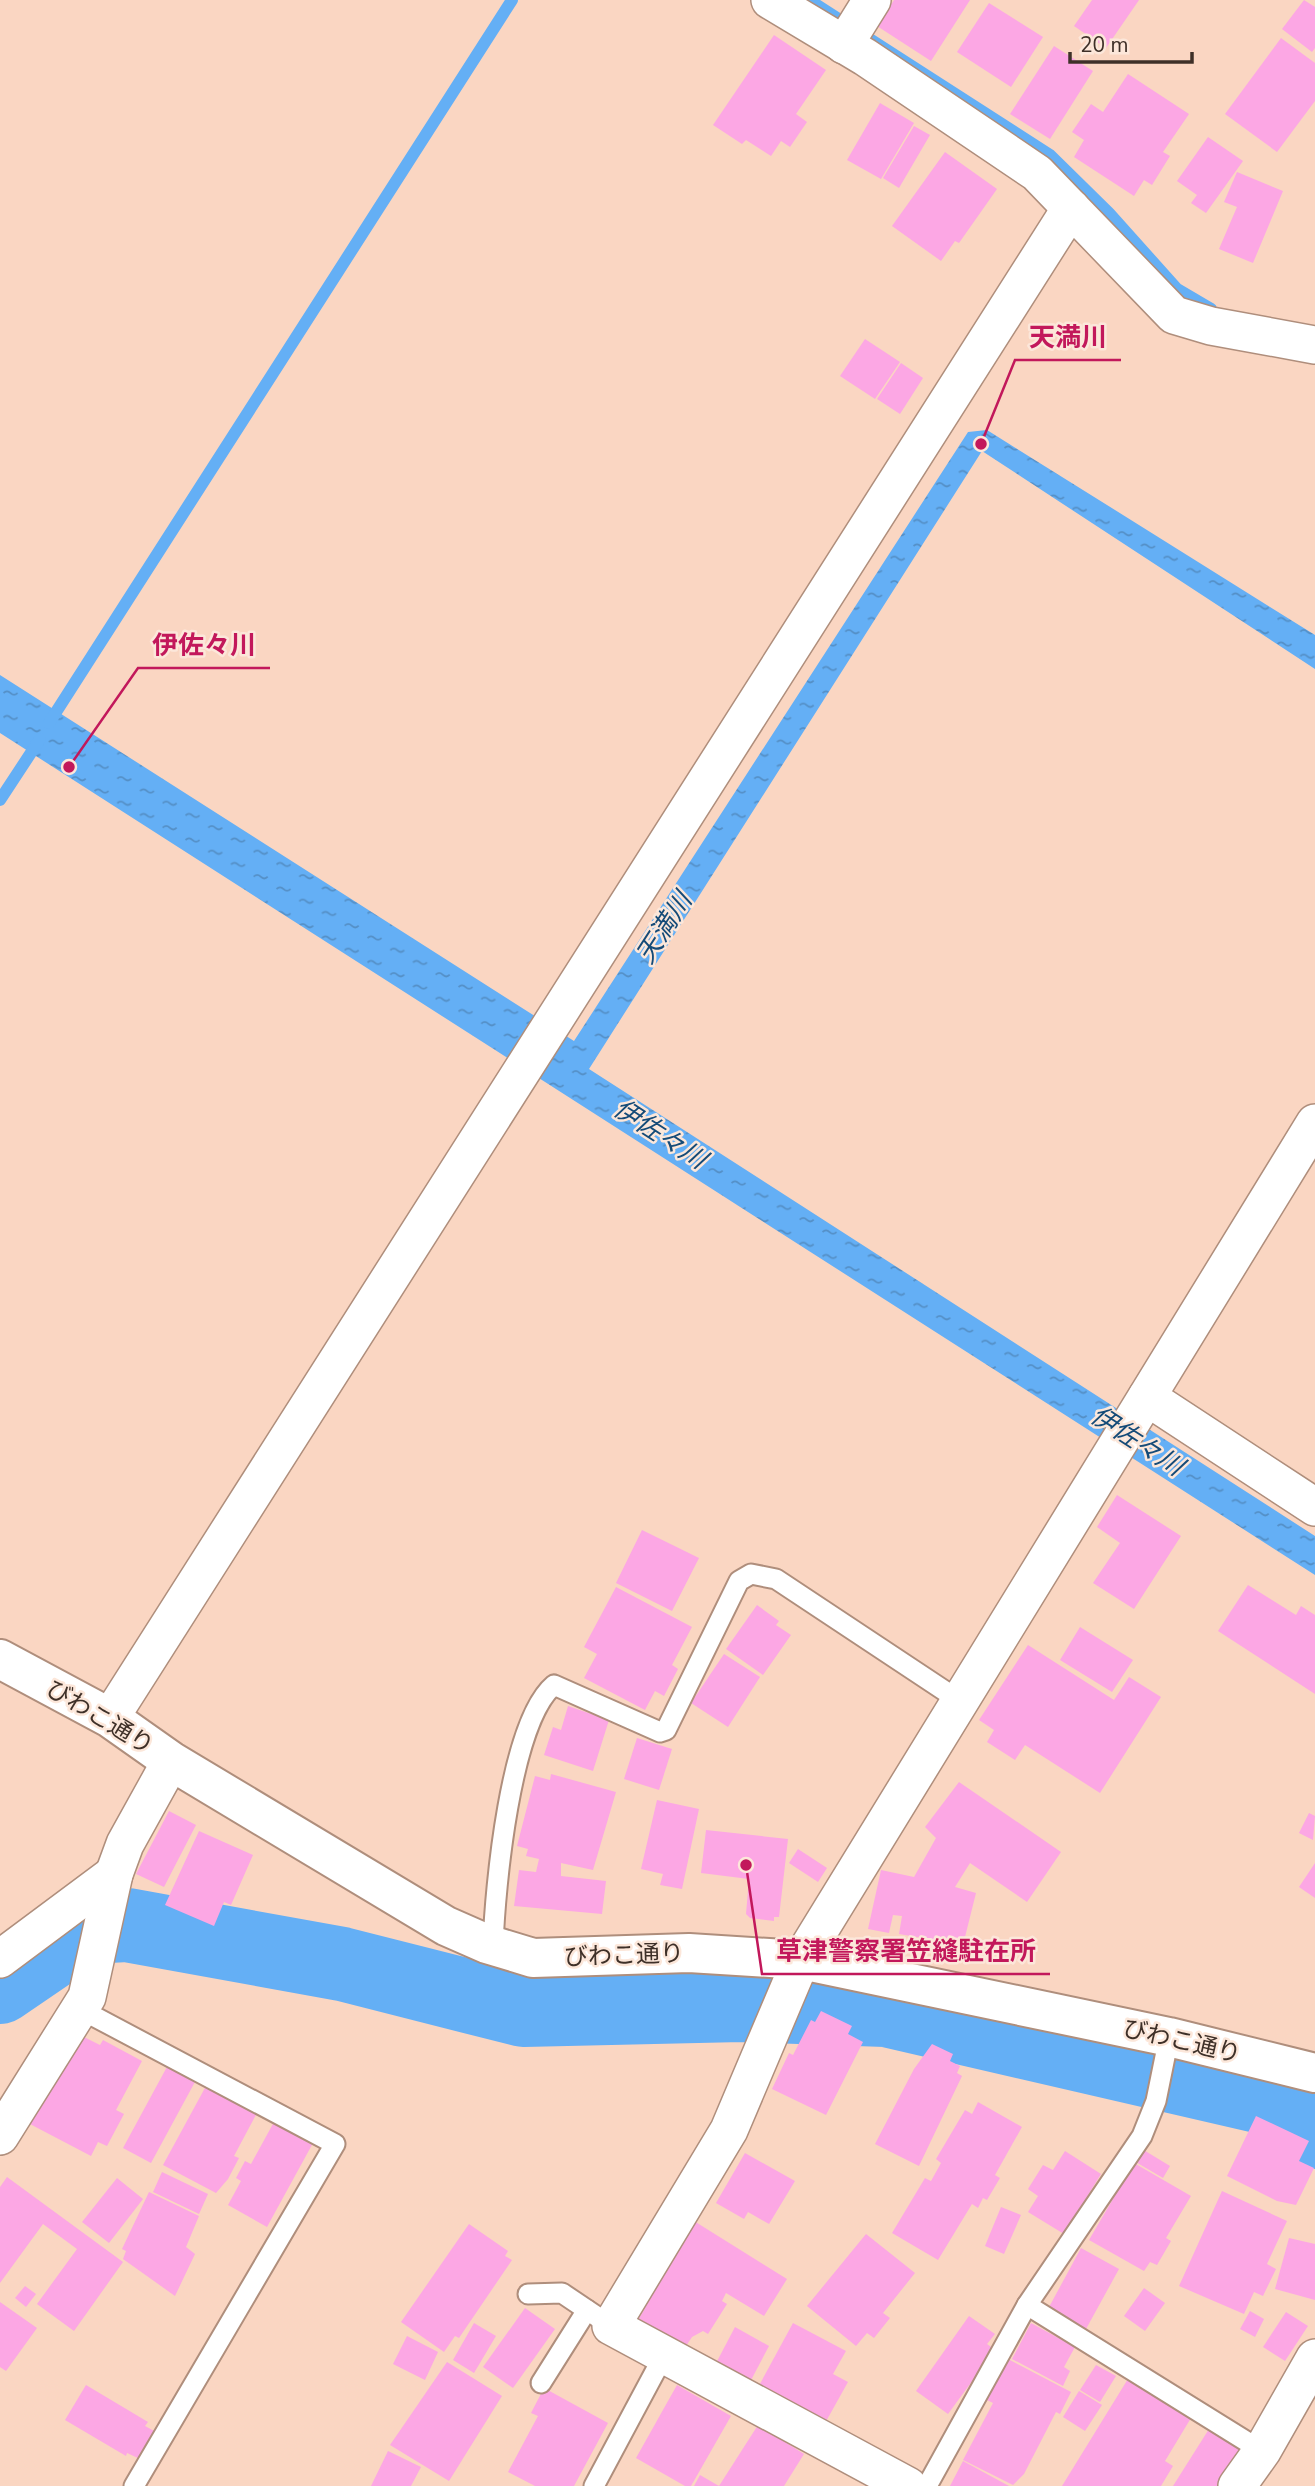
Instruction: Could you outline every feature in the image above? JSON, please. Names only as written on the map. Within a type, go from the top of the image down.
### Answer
[{"type":"street","points":[[770,0],[844,45],[1037,173],[1174,315],[1211,326],[1315,345]]},
{"type":"street","points":[[844,45],[872,0]]},
{"type":"street","points":[[110,1718],[1072,208]]},
{"type":"street","points":[[908,2486],[599,2318],[729,2130],[801,1960],[1315,1123]]},
{"type":"street","points":[[1145,1400],[1315,1507]]},
{"type":"street","name":"びわこ通り","points":[[0,1659],[110,1718],[171,1761],[446,1926],[493,1946],[533,1958],[689,1953],[801,1960],[1169,2037],[1315,2073]]},
{"type":"street","points":[[0,2136],[87,1997],[114,1874],[125,1844],[171,1761]]},
{"type":"street","points":[[0,1959],[114,1874]]},
{"type":"street","points":[[1237,2486],[1262,2451],[1315,2358]]},
{"type":"lane","points":[[493,1946],[495,1896],[505,1817],[529,1723],[542,1695],[554,1685],[660,1732],[666,1730],[739,1581],[751,1574],[776,1579],[960,1701]]},
{"type":"lane","points":[[80,2009],[335,2144],[134,2486]]},
{"type":"lane","points":[[927,2486],[1027,2305],[1142,2136],[1156,2101],[1169,2037]]},
{"type":"lane","points":[[528,2294],[562,2293],[599,2318],[541,2383]]},
{"type":"lane","points":[[1027,2305],[1262,2451]]},
{"type":"lane","points":[[594,2486],[664,2355]]},
{"type":"water","points":[[987,430],[1315,635],[1315,669],[982,451],[589,1069],[1315,1536],[1315,1575],[0,733],[0,675],[574,1041],[968,432]]},
{"type":"building","points":[[894,0],[970,0],[931,61],[877,26]]},
{"type":"building","points":[[1092,0],[1139,0],[1106,48],[1074,26]]},
{"type":"building","points":[[1304,0],[1315,7],[1315,48],[1312,52],[1282,29]]},
{"type":"building","points":[[989,3],[1043,37],[1011,87],[957,52]]},
{"type":"building","points":[[774,35],[826,70],[796,114],[807,122],[790,147],[781,141],[771,156],[746,140],[742,144],[713,125]]},
{"type":"building","points":[[1281,38],[1315,63],[1315,101],[1277,152],[1225,114]]},
{"type":"building","points":[[1054,46],[1093,71],[1050,139],[1010,114]]},
{"type":"building","points":[[1128,74],[1189,114],[1163,152],[1170,156],[1152,185],[1144,180],[1134,196],[1074,157],[1084,140],[1072,132],[1091,104],[1103,112]]},
{"type":"building","points":[[880,103],[914,123],[881,179],[847,160]]},
{"type":"building","points":[[914,126],[930,135],[899,188],[883,178]]},
{"type":"building","points":[[1208,137],[1243,161],[1206,213],[1191,203],[1197,195],[1177,181]]},
{"type":"building","points":[[945,152],[997,189],[959,243],[955,241],[941,261],[892,226]]},
{"type":"building","points":[[1237,172],[1283,191],[1253,263],[1219,249],[1237,207],[1224,202]]},
{"type":"building","points":[[865,339],[900,362],[875,399],[840,376]]},
{"type":"building","points":[[901,363],[923,378],[900,414],[877,399]]},
{"type":"building","points":[[1117,1495],[1181,1536],[1134,1609],[1093,1583],[1120,1543],[1097,1527]]},
{"type":"building","points":[[642,1530],[699,1558],[672,1611],[616,1583]]},
{"type":"building","points":[[1248,1585],[1296,1615],[1301,1606],[1315,1615],[1315,1694],[1218,1631]]},
{"type":"building","points":[[616,1587],[692,1627],[672,1665],[678,1669],[664,1696],[655,1691],[645,1710],[584,1678],[597,1654],[584,1647]]},
{"type":"building","points":[[757,1605],[779,1621],[776,1625],[791,1635],[763,1675],[726,1649]]},
{"type":"building","points":[[1080,1627],[1133,1660],[1112,1692],[1060,1660]]},
{"type":"building","points":[[1028,1645],[1114,1700],[1129,1677],[1161,1697],[1100,1793],[1025,1745],[1015,1760],[987,1742],[994,1730],[979,1720]]},
{"type":"building","points":[[724,1654],[760,1677],[728,1727],[691,1703]]},
{"type":"building","points":[[568,1706],[609,1720],[593,1771],[544,1755],[553,1727],[561,1730]]},
{"type":"building","points":[[637,1738],[672,1749],[659,1790],[624,1779]]},
{"type":"building","points":[[551,1774],[616,1792],[593,1870],[561,1863],[561,1876],[606,1881],[602,1914],[514,1906],[519,1870],[536,1872],[539,1859],[526,1856],[528,1849],[517,1846],[535,1776],[550,1780]]},
{"type":"building","points":[[959,1782],[1061,1852],[1027,1902],[970,1863],[955,1887],[976,1893],[963,1945],[899,1934],[902,1916],[893,1915],[889,1933],[868,1929],[881,1870],[914,1877],[936,1838],[925,1827]]},
{"type":"building","points":[[657,1800],[699,1809],[682,1889],[660,1885],[663,1874],[641,1869]]},
{"type":"building","points":[[169,1811],[196,1825],[164,1887],[136,1874]]},
{"type":"building","points":[[1309,1813],[1315,1816],[1313,1840],[1299,1833]]},
{"type":"building","points":[[706,1830],[788,1839],[779,1917],[774,1917],[774,1921],[750,1918],[746,1914],[749,1879],[701,1873]]},
{"type":"building","points":[[199,1831],[253,1855],[231,1905],[224,1902],[214,1926],[165,1905]]},
{"type":"building","points":[[798,1849],[827,1868],[818,1882],[789,1863]]},
{"type":"building","points":[[1315,1863],[1315,1898],[1299,1887]]},
{"type":"building","points":[[821,2011],[852,2026],[848,2034],[863,2042],[826,2115],[772,2089],[789,2053],[793,2055],[811,2020],[815,2022]]},
{"type":"building","points":[[76,2033],[100,2045],[103,2040],[142,2061],[116,2110],[124,2114],[107,2146],[98,2142],[91,2156],[28,2123]]},
{"type":"building","points":[[932,2044],[953,2054],[950,2061],[960,2066],[957,2073],[962,2076],[919,2166],[875,2144],[914,2069]]},
{"type":"building","points":[[168,2065],[196,2080],[151,2163],[123,2148]]},
{"type":"building","points":[[206,2086],[257,2113],[234,2156],[239,2158],[228,2179],[216,2193],[163,2165]]},
{"type":"building","points":[[978,2102],[1022,2127],[995,2175],[1000,2178],[987,2200],[983,2198],[978,2208],[972,2204],[938,2260],[892,2233],[925,2178],[931,2181],[941,2163],[936,2159],[965,2110],[972,2114]]},
{"type":"building","points":[[1256,2116],[1309,2141],[1299,2161],[1314,2168],[1296,2205],[1277,2201],[1227,2176]]},
{"type":"building","points":[[274,2122],[313,2143],[267,2227],[228,2205],[241,2181],[236,2178],[245,2161],[251,2164]]},
{"type":"building","points":[[1142,2149],[1170,2166],[1163,2178],[1134,2161]]},
{"type":"building","points":[[1065,2151],[1101,2174],[1064,2234],[1028,2212],[1038,2196],[1028,2189],[1043,2165],[1053,2170]]},
{"type":"building","points":[[745,2153],[795,2181],[769,2224],[748,2212],[744,2219],[716,2203]]},
{"type":"building","points":[[1134,2163],[1191,2196],[1166,2238],[1171,2241],[1157,2265],[1150,2262],[1144,2271],[1089,2240]]},
{"type":"building","points":[[162,2172],[208,2194],[199,2214],[153,2192]]},
{"type":"building","points":[[7,2177],[123,2262],[74,2331],[37,2304],[77,2249],[43,2224],[0,2283],[0,2187]]},
{"type":"building","points":[[117,2178],[143,2199],[109,2243],[82,2222]]},
{"type":"building","points":[[1222,2191],[1287,2221],[1267,2264],[1276,2269],[1263,2296],[1254,2292],[1244,2314],[1179,2286]]},
{"type":"building","points":[[149,2192],[199,2216],[186,2247],[195,2254],[175,2296],[123,2259],[126,2251],[122,2249]]},
{"type":"building","points":[[1001,2207],[1021,2215],[1004,2254],[985,2246]]},
{"type":"building","points":[[694,2221],[787,2279],[764,2316],[726,2293],[722,2301],[727,2304],[708,2334],[703,2331],[692,2337],[682,2352],[636,2323],[644,2310],[640,2308]]},
{"type":"building","points":[[469,2224],[508,2251],[505,2256],[512,2260],[459,2338],[455,2336],[444,2352],[401,2322]]},
{"type":"building","points":[[866,2234],[915,2273],[883,2313],[890,2318],[874,2338],[867,2333],[856,2346],[807,2306]]},
{"type":"building","points":[[1289,2238],[1315,2244],[1315,2300],[1275,2289]]},
{"type":"building","points":[[1081,2248],[1119,2269],[1086,2329],[1048,2309]]},
{"type":"building","points":[[25,2286],[36,2294],[26,2307],[15,2298]]},
{"type":"building","points":[[1144,2288],[1165,2303],[1145,2331],[1124,2316]]},
{"type":"building","points":[[0,2302],[37,2328],[6,2371],[0,2367]]},
{"type":"building","points":[[525,2308],[555,2329],[513,2388],[483,2367]]},
{"type":"building","points":[[1250,2311],[1264,2319],[1255,2337],[1240,2329]]},
{"type":"building","points":[[1286,2312],[1308,2326],[1285,2361],[1263,2347]]},
{"type":"building","points":[[969,2316],[995,2334],[987,2344],[995,2350],[948,2414],[916,2391]]},
{"type":"building","points":[[474,2323],[496,2336],[474,2373],[453,2360]]},
{"type":"building","points":[[793,2323],[846,2351],[833,2374],[848,2382],[824,2425],[755,2393]]},
{"type":"building","points":[[1031,2323],[1075,2347],[1064,2367],[1070,2371],[1063,2386],[1012,2359]]},
{"type":"building","points":[[735,2327],[769,2346],[749,2384],[714,2367]]},
{"type":"building","points":[[407,2336],[438,2352],[425,2380],[393,2364]]},
{"type":"building","points":[[1008,2359],[1071,2392],[1060,2414],[1056,2412],[1024,2474],[1013,2485],[963,2460],[993,2403],[987,2400]]},
{"type":"building","points":[[447,2362],[502,2396],[449,2481],[390,2445]]},
{"type":"building","points":[[1096,2365],[1116,2376],[1100,2402],[1080,2390]]},
{"type":"building","points":[[1131,2374],[1194,2413],[1165,2461],[1173,2466],[1161,2486],[1062,2486]]},
{"type":"building","points":[[86,2385],[148,2422],[145,2426],[156,2432],[140,2459],[127,2453],[126,2456],[65,2420]]},
{"type":"building","points":[[677,2385],[731,2416],[691,2486],[685,2486],[636,2458]]},
{"type":"building","points":[[544,2388],[608,2423],[574,2486],[535,2486],[508,2472],[538,2416],[531,2413]]},
{"type":"building","points":[[1079,2391],[1102,2405],[1085,2431],[1063,2417]]},
{"type":"building","points":[[758,2425],[804,2454],[784,2486],[719,2486]]},
{"type":"building","points":[[1209,2429],[1242,2451],[1220,2486],[1173,2486]]},
{"type":"building","points":[[388,2451],[421,2467],[411,2486],[371,2486]]},
{"type":"building","points":[[963,2461],[1009,2486],[950,2486]]},
{"type":"building","points":[[700,2475],[719,2486],[694,2486]]},
{"type":"waterway","points":[[49,723],[512,0]]},
{"type":"waterway","points":[[809,0],[1050,155],[1109,213],[1177,289],[1211,309]]},
{"type":"waterway","points":[[0,800],[40,739]]},
{"type":"waterway","points":[[0,1987],[88,1927],[127,1925],[342,1964],[523,2010],[741,2005],[886,2010],[1271,2099],[1315,2132]]},
{"type":"place","name":"天満川","points":[[981,444]]},
{"type":"place","name":"伊佐々川","points":[[69,767]]},
{"type":"place","name":"草津警察署笠縫駐在所","points":[[746,1865]]}]
